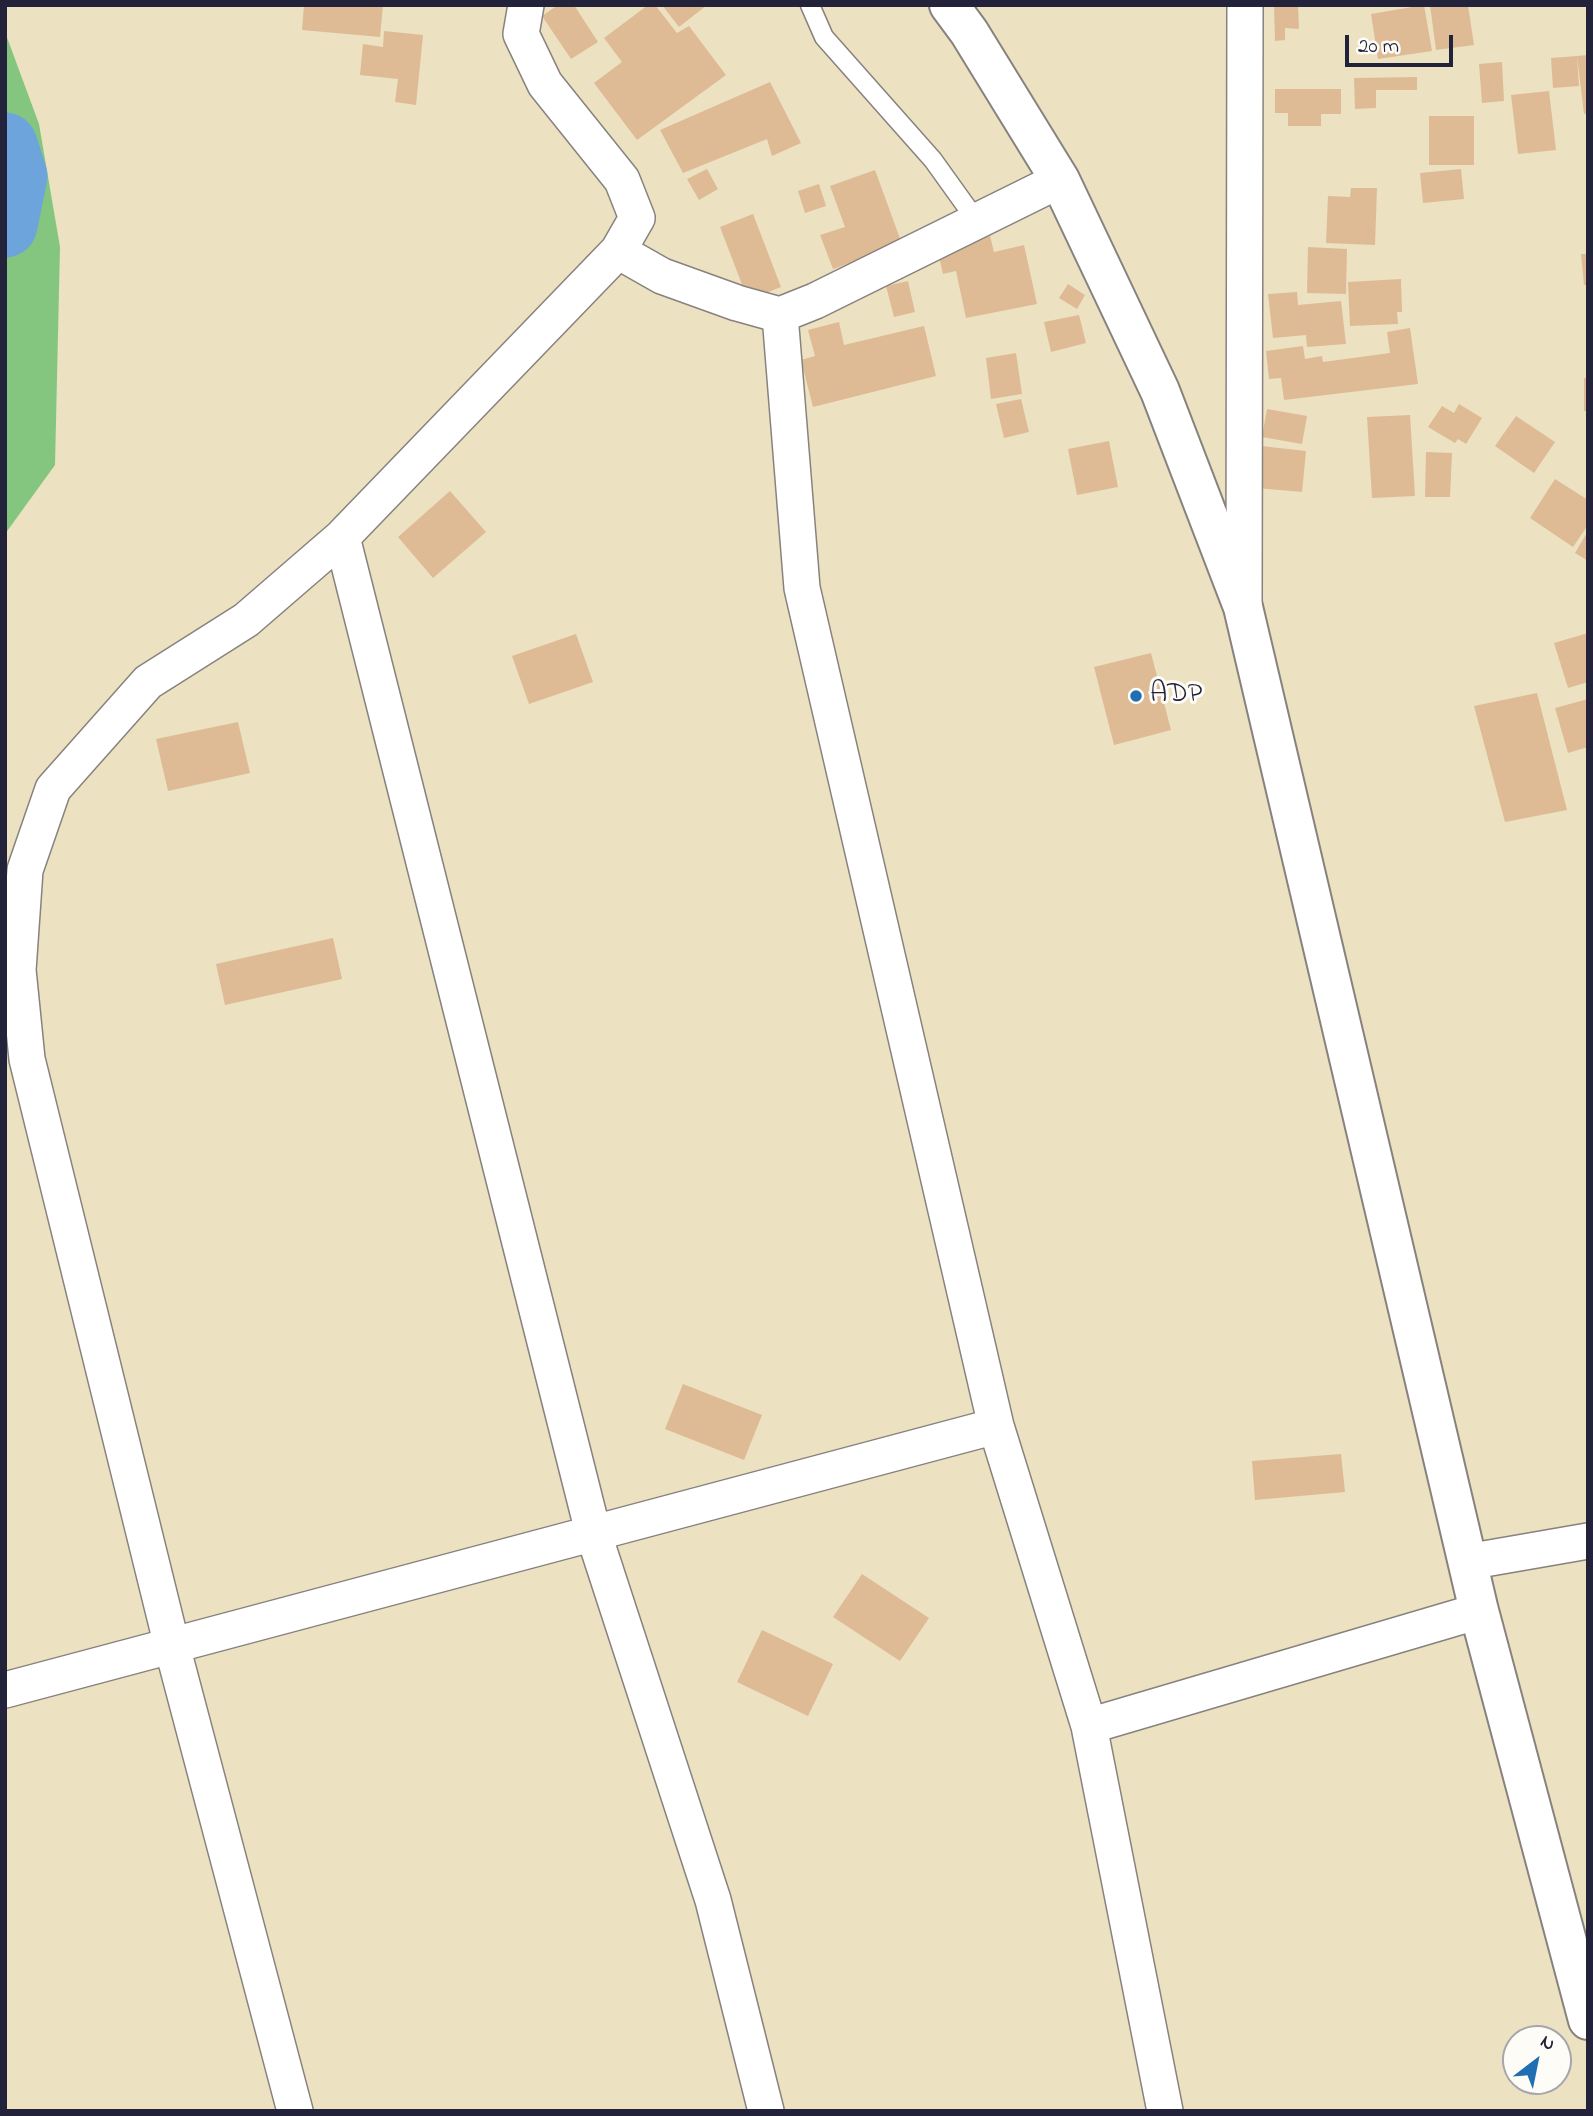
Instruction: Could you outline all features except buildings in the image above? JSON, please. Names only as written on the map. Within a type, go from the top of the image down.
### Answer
[{"type":"main road","points":[[949,5],[970,32],[1060,180],[1160,391],[1244,607],[1467,1562],[1588,2020]]},
{"type":"street","points":[[295,2111],[172,1646],[27,1059],[18,970],[25,870],[53,789],[148,682],[246,620],[342,537],[618,251],[637,218],[622,180],[545,84],[521,34],[526,5]]},
{"type":"street","points":[[1244,607],[1245,5]]},
{"type":"street","points":[[618,251],[662,276],[737,303],[780,315],[815,301],[1060,180]]},
{"type":"street","points":[[780,315],[802,588],[996,1426],[1089,1726],[1165,2111]]},
{"type":"street","points":[[342,537],[593,1532],[713,1899],[766,2111]]},
{"type":"street","points":[[5,1690],[996,1426]]},
{"type":"street","points":[[1467,1562],[1588,1541]]},
{"type":"street","points":[[1089,1726],[1479,1611]]},
{"type":"lane","points":[[810,5],[824,37],[933,160],[976,220]]},
{"type":"green space","points":[[5,32],[39,124],[60,247],[55,465],[5,534]]},
{"type":"waterway","points":[[5,145],[15,176],[5,225]]},
{"type":"place","name":"ADP","points":[[1136,696]]}]
